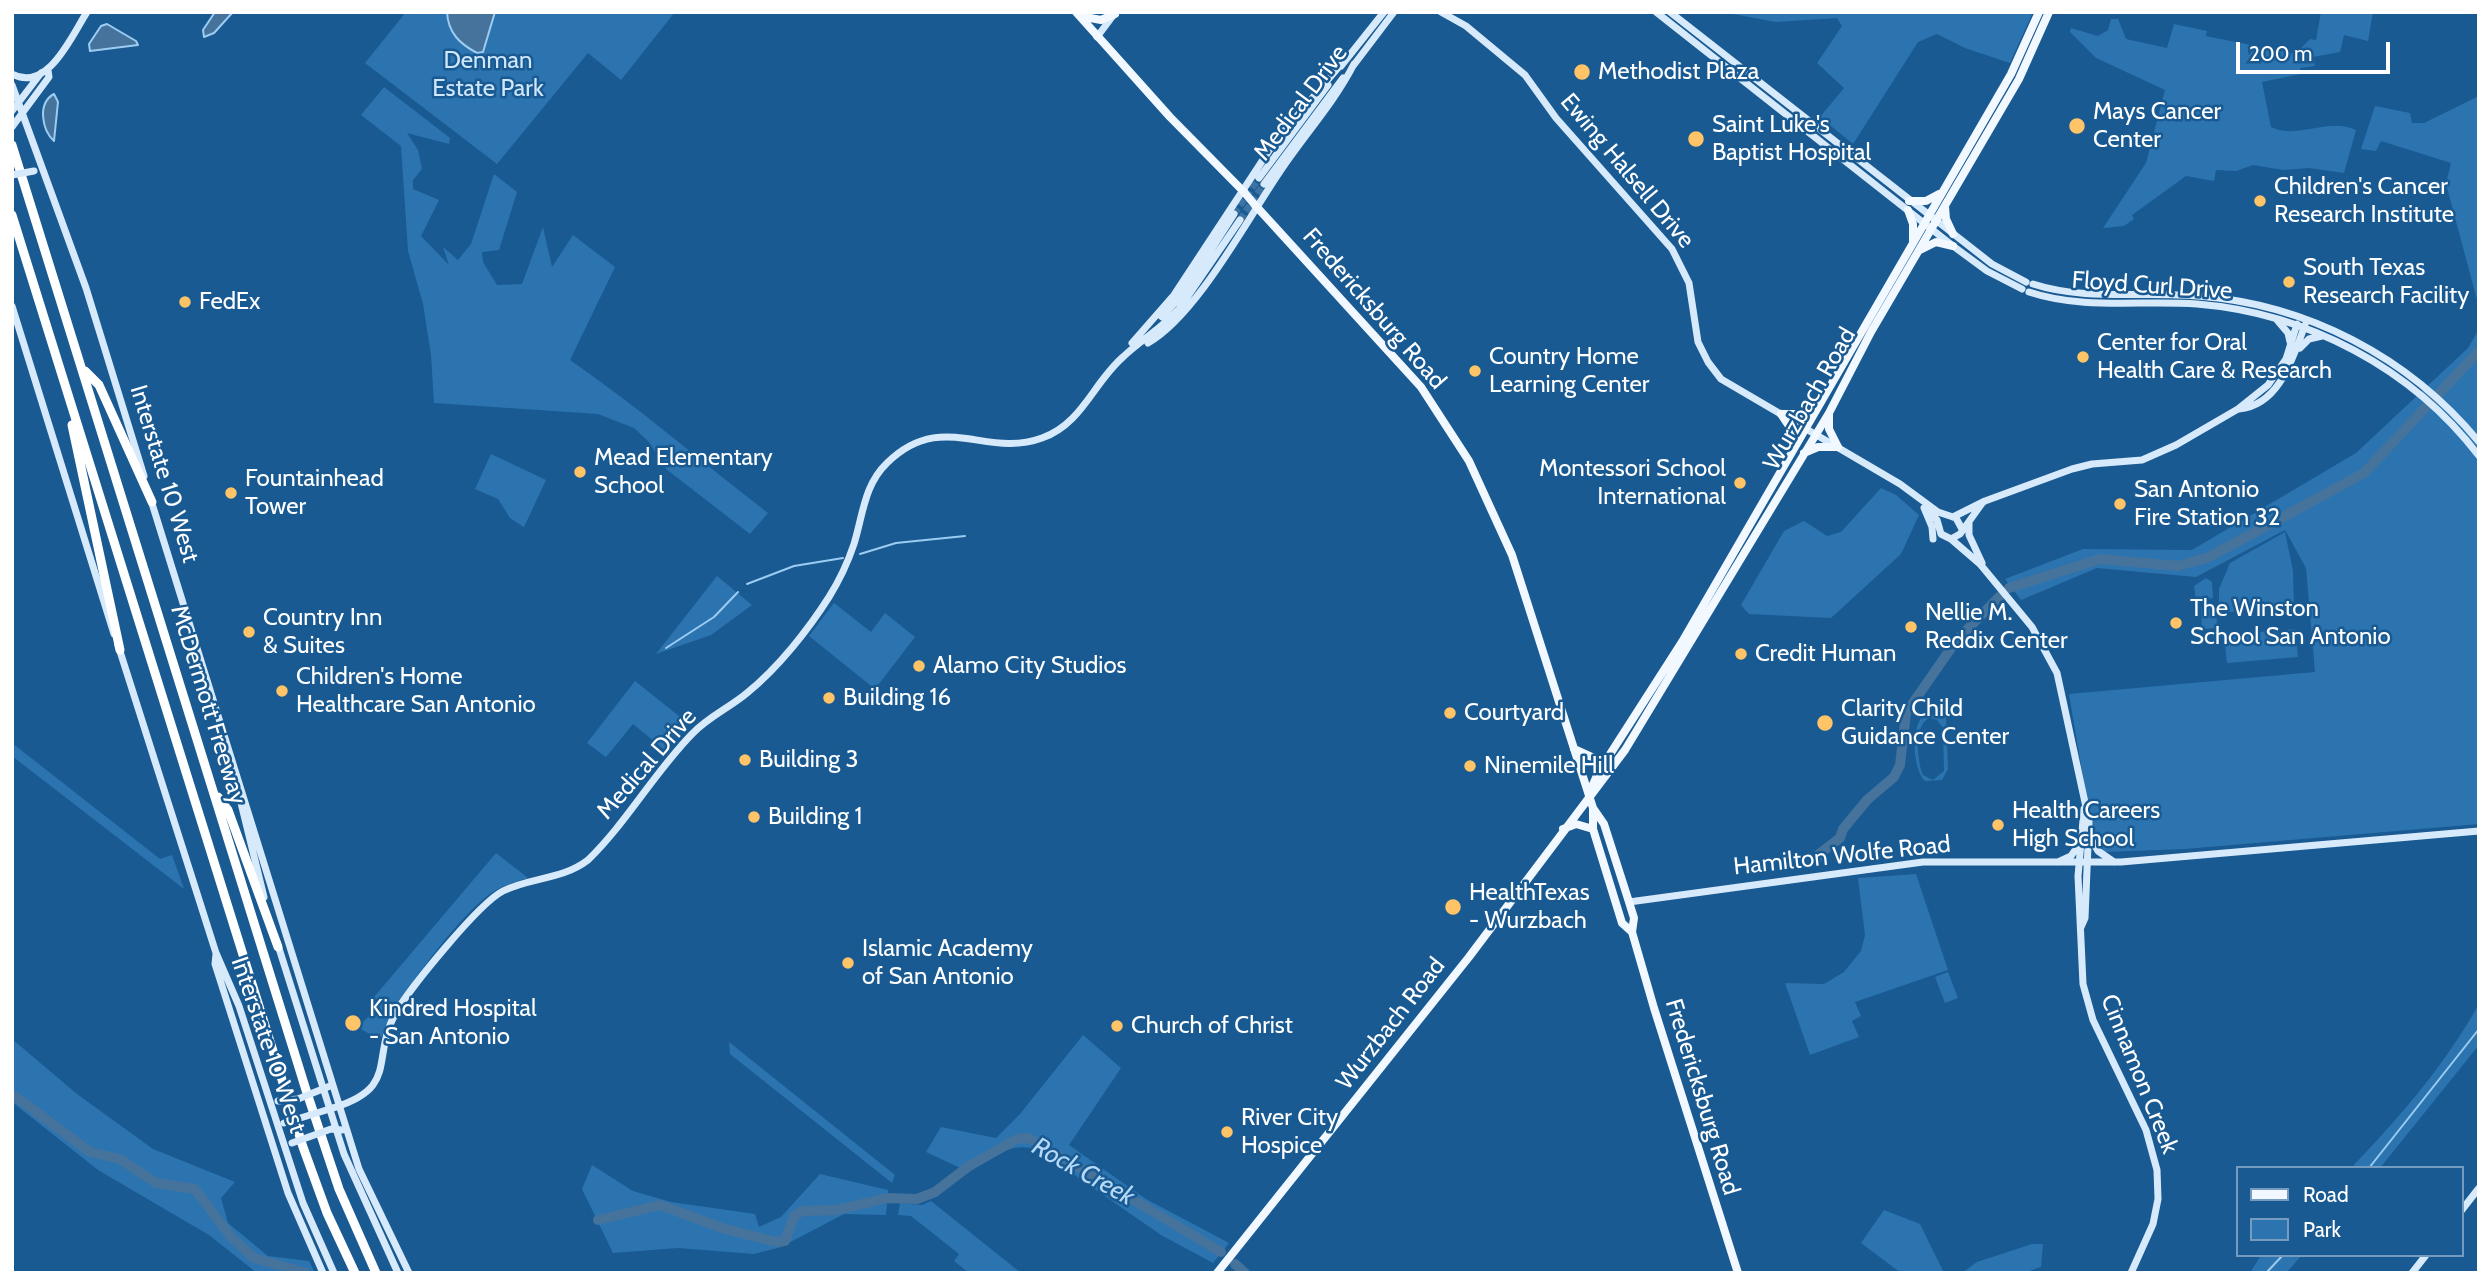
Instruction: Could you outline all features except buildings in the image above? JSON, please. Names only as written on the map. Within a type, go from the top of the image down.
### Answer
[{"type":"highway","name":"McDermott Freeway","points":[[12,145],[321,1139],[339,1189],[376,1273]]},
{"type":"highway","name":"McDermott Freeway","points":[[12,215],[303,1147],[327,1213],[355,1273]]},
{"type":"highway","points":[[59,365],[120,650]]},
{"type":"highway","points":[[83,370],[99,385],[152,502]]},
{"type":"highway","points":[[215,793],[228,810],[278,947]]},
{"type":"main road","name":"Wurzbach Road","points":[[1589,795],[1608,758],[1682,642],[1805,428],[1930,222],[1942,193],[2021,56],[2039,12]]},
{"type":"main road","name":"Wurzbach Road","points":[[1930,222],[1946,203],[2019,79],[2049,12]]},
{"type":"main road","points":[[1078,14],[1101,20],[1115,13]]},
{"type":"main road","name":"Fredericksburg Road","points":[[1078,14],[1421,387],[1469,461],[1512,555],[1593,808],[1593,829],[1622,923],[1632,932]]},
{"type":"main road","points":[[1942,193],[1909,205],[1915,248],[1935,242],[1953,246]]},
{"type":"main road","points":[[1946,203],[1945,216],[1953,234]]},
{"type":"main road","name":"Wurzbach Road","points":[[1217,1273],[1469,957],[1615,763],[1652,708],[1801,455],[1829,413],[1915,248]]},
{"type":"main road","points":[[1781,414],[1802,414],[1818,407]]},
{"type":"main road","points":[[1801,455],[1816,447],[1838,447],[1828,426],[1829,413]]},
{"type":"main road","points":[[1781,414],[1793,434],[1791,453]]},
{"type":"main road","points":[[1574,749],[1596,759],[1608,758]]},
{"type":"main road","name":"Fredericksburg Road","points":[[1593,808],[1604,824],[1634,918],[1632,932],[1738,1273]]},
{"type":"main road","points":[[1563,829],[1576,824],[1593,829]]},
{"type":"main road","points":[[1614,894],[1629,902]]},
{"type":"street","points":[[12,74],[28,78],[45,71],[88,12]]},
{"type":"street","name":"Medical Drive","points":[[1384,12],[1343,62],[1261,181],[1394,12]]},
{"type":"street","name":"Ewing Halsell Drive","points":[[1441,12],[1466,26],[1525,75],[1549,110],[1672,249],[1689,283],[1698,342],[1715,373],[1736,390],[1815,433],[1914,493],[1938,512],[1959,520],[1961,530],[1986,570],[2032,627],[2051,659],[2060,686],[2084,809],[2084,863]]},
{"type":"street","name":"Floyd Curl Drive","points":[[1656,12],[1909,205]]},
{"type":"street","name":"Floyd Curl Drive","points":[[1670,12],[1930,222],[1953,246],[1987,271],[2068,301],[2197,304],[2233,309],[2276,320],[2323,336],[2384,367],[2424,393]]},
{"type":"street","points":[[1097,37],[1115,13]]},
{"type":"street","points":[[1132,343],[1169,302],[1274,143],[1343,62]]},
{"type":"street","points":[[1123,356],[1157,337],[1182,314],[1285,163],[1334,99],[1354,64]]},
{"type":"street","points":[[12,127],[17,111],[48,77],[45,71]]},
{"type":"street","name":"Interstate 10 West","points":[[12,85],[17,111],[86,288],[331,1076],[337,1107],[351,1139],[359,1169],[409,1273]]},
{"type":"street","points":[[12,175],[34,171],[44,177]]},
{"type":"street","name":"Medical Drive","points":[[280,1124],[337,1107],[363,1096],[374,1084],[381,1070],[388,1031],[396,1012],[477,911],[502,892],[563,875],[588,860],[690,735],[764,678],[833,591],[854,543],[868,490],[886,463],[908,447],[936,437],[965,436],[1005,444],[1048,436],[1078,414],[1132,343],[1177,301],[1237,217],[1179,309],[1167,322],[1123,356]]},
{"type":"street","name":"Floyd Curl Drive","points":[[1930,222],[1953,234],[2027,287],[2068,293],[2210,297],[2258,305],[2303,318],[2388,360],[2479,442]]},
{"type":"street","name":"Interstate 10 West","points":[[12,306],[105,611],[120,650],[216,953],[239,1006],[280,1124],[287,1158],[334,1273]]},
{"type":"street","points":[[2238,410],[2250,408],[2282,380],[2295,354],[2303,318]]},
{"type":"street","points":[[2276,320],[2287,332],[2290,346]]},
{"type":"street","points":[[1939,526],[1943,519],[1985,501],[2072,469],[2150,457],[2238,410],[2271,381],[2300,327]]},
{"type":"street","points":[[2295,354],[2309,339],[2323,336]]},
{"type":"street","name":"Floyd Curl Drive","points":[[2440,407],[2479,456]]},
{"type":"street","name":"Ewing Halsell Drive","points":[[1914,493],[1939,526],[1941,534],[1951,539],[1986,570]]},
{"type":"street","points":[[1921,501],[1932,527],[1933,539]]},
{"type":"street","points":[[1951,539],[1985,501]]},
{"type":"street","points":[[1969,519],[1969,535],[1986,570]]},
{"type":"street","points":[[233,767],[247,833],[278,947],[344,1154],[398,1273]]},
{"type":"street","name":"Hamilton Wolfe Road","points":[[1629,902],[1908,863],[2115,862],[2479,831]]},
{"type":"street","points":[[2055,863],[2071,856],[2086,838],[2115,862]]},
{"type":"street","name":"Cinnamon Creek","points":[[2084,863],[2085,918],[2081,927],[2081,971],[2088,1008],[2146,1130],[2157,1170],[2158,1199],[2153,1224],[2131,1273]]},
{"type":"street","points":[[216,953],[215,964],[275,1153],[323,1273]]},
{"type":"street","points":[[266,1090],[278,1101],[298,1099],[330,1086],[331,1076]]},
{"type":"street","points":[[287,1158],[292,1143],[331,1129],[342,1130],[351,1139]]},
{"type":"street","points":[[2463,1208],[2479,1188]]},
{"type":"street","points":[[2412,1273],[2424,1257]]},
{"type":"green space","name":"Denman Estate Park","points":[[406,12],[675,12],[621,80],[588,53],[497,164],[365,63]]},
{"type":"green space","points":[[1722,12],[2033,12],[2010,63],[1965,48],[1937,34],[1918,42],[1853,144],[1820,117],[1844,88],[1817,63],[1842,26],[1837,18],[1776,22]]},
{"type":"green space","points":[[2321,12],[2373,12],[2368,41],[2344,35],[2340,52],[2313,57],[2315,66],[2300,68],[2301,74],[2262,82],[2271,127],[2292,131],[2335,126],[2356,130],[2344,173],[2309,168],[2283,170],[2253,165],[2236,171],[2216,170],[2214,181],[2186,176],[2132,215],[2134,219],[2124,226],[2103,228],[2146,163],[2165,90],[2096,58],[2070,32],[2071,28],[2098,36],[2108,30],[2111,19],[2118,19],[2126,39],[2167,48],[2174,24],[2207,31],[2206,36],[2295,54],[2310,39],[2316,40]]},
{"type":"green space","points":[[384,87],[450,138],[449,144],[407,133],[418,150],[422,169],[413,180],[413,189],[439,200],[421,236],[449,265],[443,247],[458,260],[471,244],[494,174],[517,192],[499,250],[482,252],[483,262],[497,285],[522,284],[543,227],[552,267],[573,235],[615,267],[570,360],[768,513],[750,534],[666,469],[649,442],[634,428],[598,414],[434,403],[431,355],[423,304],[408,251],[401,146],[361,115]]},
{"type":"green space","points":[[2479,96],[2479,307],[2446,184],[2451,163],[2381,141],[2376,151],[2361,149],[2375,106],[2410,113],[2412,123],[2424,123]]},
{"type":"green space","points":[[2479,329],[2479,824],[2185,849],[2104,852],[2093,836],[2069,694],[2315,672],[2306,568],[2285,530],[2196,577],[2097,568],[2021,600],[2005,579],[2083,549],[2192,550],[2356,453],[2468,348]]},
{"type":"green space","points":[[491,454],[546,480],[524,527],[510,518],[498,499],[475,489]]},
{"type":"green space","points":[[1881,488],[1896,495],[1919,515],[1901,554],[1831,618],[1749,614],[1741,605],[1784,531],[1804,521],[1827,536],[1841,532]]},
{"type":"green space","points":[[2285,532],[2293,571],[2294,606],[2219,613],[2219,589],[2230,563]]},
{"type":"green space","points":[[717,576],[752,605],[711,635],[656,654]]},
{"type":"green space","points":[[2206,578],[2212,582],[2213,598],[2196,601],[2194,586]]},
{"type":"green space","points":[[834,603],[871,632],[885,613],[915,637],[875,689],[809,636]]},
{"type":"green space","points":[[2216,606],[2217,628],[2202,629],[2201,607]]},
{"type":"green space","points":[[2295,629],[2298,657],[2227,663],[2224,635]]},
{"type":"green space","points":[[635,681],[689,724],[667,752],[633,724],[606,757],[587,743]]},
{"type":"green space","points":[[1934,714],[1942,719],[1946,715],[1948,769],[1942,780],[1925,781],[1918,768],[1915,740],[1922,717]],"holes":[[[1930,718],[1937,720],[1943,728],[1944,771],[1933,780],[1923,775],[1918,744],[1921,727]]]},
{"type":"green space","points":[[12,743],[160,859],[172,855],[184,889],[12,756]]},
{"type":"green space","points":[[496,853],[528,878],[493,892],[464,918],[414,981],[382,1037],[371,1035],[358,1027],[376,1009],[369,1003]]},
{"type":"green space","points":[[1916,874],[1948,970],[1855,1002],[1861,1016],[1852,1021],[1859,1037],[1810,1055],[1785,983],[1824,984],[1844,972],[1861,951],[1865,935],[1858,878]]},
{"type":"green space","points":[[1948,972],[1958,998],[1945,1003],[1935,977]]},
{"type":"green space","points":[[2479,1004],[2479,1045],[2382,1166],[2353,1166],[2420,1090],[2466,1027]]},
{"type":"green space","points":[[1083,1035],[1121,1068],[1069,1145],[1146,1199],[1229,1243],[1213,1263],[1161,1235],[1040,1151],[1021,1147],[1012,1149],[969,1172],[926,1152],[941,1127],[996,1138],[1020,1114]]},
{"type":"green space","points":[[12,1039],[77,1094],[153,1149],[235,1182],[221,1198],[228,1223],[268,1256],[309,1261],[315,1273],[257,1273],[209,1235],[98,1170],[12,1102]]},
{"type":"green space","points":[[729,1042],[895,1175],[892,1183],[730,1054]]},
{"type":"green space","points":[[592,1165],[633,1191],[671,1202],[755,1214],[759,1227],[781,1217],[820,1174],[888,1190],[886,1215],[844,1214],[781,1247],[754,1254],[678,1248],[613,1253],[582,1189]]},
{"type":"green space","points":[[931,1201],[1021,1273],[969,1273],[954,1261],[959,1254],[911,1216],[898,1215],[900,1203],[922,1205]]},
{"type":"green space","points":[[1884,1210],[1920,1224],[1944,1273],[1901,1273],[1861,1243]]},
{"type":"green space","points":[[2032,1244],[2043,1244],[2041,1267],[2024,1273],[1962,1273],[1977,1262]]},
{"type":"green space","points":[[2260,1257],[2300,1257],[2286,1273],[2250,1273]]},
{"type":"shaded area","points":[[215,12],[233,12],[214,33],[204,37],[203,30]]},
{"type":"shaded area","points":[[447,12],[495,12],[483,52],[477,53],[456,37]]},
{"type":"shaded area","points":[[107,24],[136,41],[138,45],[90,51],[89,44],[101,26]]},
{"type":"shaded area","points":[[54,94],[58,102],[54,141],[44,124],[43,110]]},
{"type":"waterway","points":[[2009,588],[2100,559],[2178,566],[2209,557],[2364,473],[2479,351]]},
{"type":"waterway","points":[[860,554],[896,543],[965,536]]},
{"type":"waterway","points":[[747,584],[794,566],[843,558]]},
{"type":"waterway","points":[[666,648],[714,617],[738,592]]},
{"type":"waterway","points":[[1817,859],[1819,854],[1840,838],[1843,829],[1867,800],[1894,777],[1900,765],[1906,713],[1956,641],[1999,597]]},
{"type":"waterway","points":[[2371,1166],[2479,1029]]},
{"type":"waterway","name":"Rock Creek","points":[[12,1094],[90,1152],[120,1159],[156,1183],[195,1189],[231,1237],[254,1258],[306,1273]]},
{"type":"waterway","name":"Rock Creek","points":[[598,1220],[660,1205],[722,1228],[776,1242],[785,1241],[794,1216],[802,1211],[837,1210],[887,1198],[917,1199],[935,1192],[969,1166],[1017,1139],[1029,1138],[1221,1252]]},
{"type":"waterway","points":[[2266,1273],[2281,1257]]},
{"type":"waterway","name":"Rock Creek","points":[[1235,1264],[1245,1273]]},
{"type":"tunnel","points":[[1234,214],[1259,178]]},
{"type":"tunnel","points":[[1240,220],[1264,184]]},
{"type":"place","name":"Methodist Plaza","points":[[1582,72]]},
{"type":"place","name":"Mays Cancer Center","points":[[2077,126]]},
{"type":"place","name":"Saint Luke's Baptist Hospital","points":[[1696,139]]},
{"type":"place","name":"Children's Cancer Research Institute","points":[[2260,201]]},
{"type":"place","name":"South Texas Research Facility","points":[[2289,282]]},
{"type":"place","name":"FedEx","points":[[185,302]]},
{"type":"place","name":"Center for Oral Health Care & Research","points":[[2083,357]]},
{"type":"place","name":"Country Home Learning Center","points":[[1475,371]]},
{"type":"place","name":"Mead Elementary School","points":[[580,472]]},
{"type":"place","name":"Montessori School International","points":[[1740,483]]},
{"type":"place","name":"Fountainhead Tower","points":[[231,493]]},
{"type":"place","name":"San Antonio Fire Station 32","points":[[2120,504]]},
{"type":"place","name":"The Winston School San Antonio","points":[[2176,623]]},
{"type":"place","name":"Nellie M. Reddix Center","points":[[1911,627]]},
{"type":"place","name":"Country Inn & Suites","points":[[249,632]]},
{"type":"place","name":"Credit Human","points":[[1741,654]]},
{"type":"place","name":"Alamo City Studios","points":[[919,666]]},
{"type":"place","name":"Children's Home Healthcare San Antonio","points":[[282,691]]},
{"type":"place","name":"Building 16","points":[[829,698]]},
{"type":"place","name":"Courtyard","points":[[1450,713]]},
{"type":"place","name":"Clarity Child Guidance Center","points":[[1825,723]]},
{"type":"place","name":"Building 3","points":[[745,760]]},
{"type":"place","name":"Ninemile Hill","points":[[1470,766]]},
{"type":"place","name":"Building 1","points":[[754,817]]},
{"type":"place","name":"Health Careers High School","points":[[1998,825]]},
{"type":"place","name":"HealthTexas - Wurzbach","points":[[1453,907]]},
{"type":"place","name":"Islamic Academy of San Antonio","points":[[848,963]]},
{"type":"place","name":"Kindred Hospital - San Antonio","points":[[353,1023]]},
{"type":"place","name":"Church of Christ","points":[[1117,1026]]},
{"type":"place","name":"River City Hospice","points":[[1227,1132]]}]
